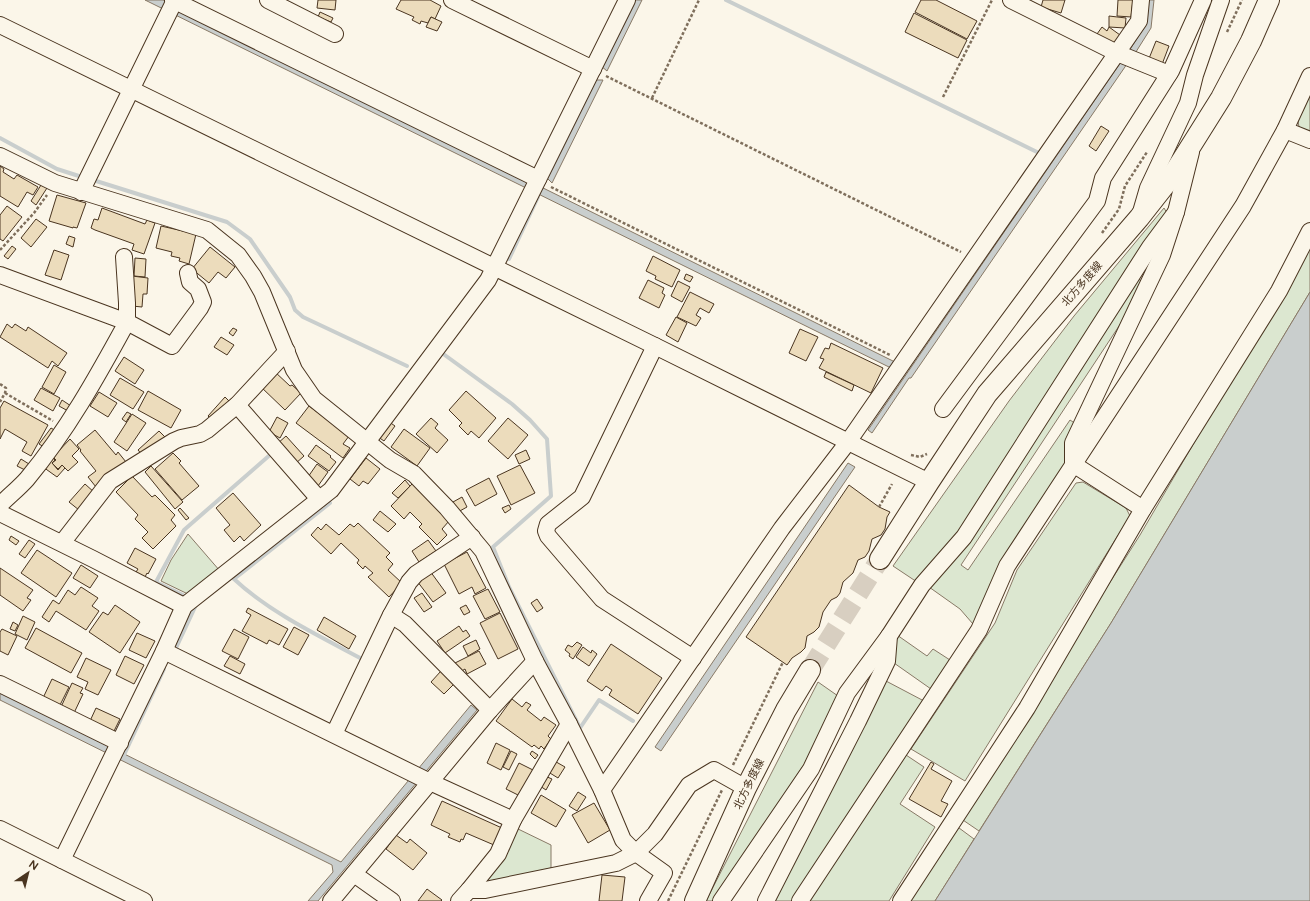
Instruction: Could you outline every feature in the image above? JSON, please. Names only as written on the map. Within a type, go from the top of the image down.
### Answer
[{"type":"main road","name":"北方多度線","points":[[880,559],[987,394],[1139,218],[1172,176],[1221,98],[1251,41],[1269,0]]},
{"type":"main road","name":"北方多度線","points":[[695,901],[746,788],[786,710],[810,670]]},
{"type":"street","points":[[268,0],[335,34]]},
{"type":"street","points":[[452,0],[593,69]]},
{"type":"street","points":[[62,860],[164,651],[184,606],[331,490],[488,280],[627,0]]},
{"type":"street","points":[[1011,0],[1117,53],[1169,74]]},
{"type":"street","points":[[602,790],[782,528],[848,442],[904,362],[1139,21],[1141,0]]},
{"type":"street","points":[[943,409],[1097,201],[1103,178],[1169,74],[1203,0]]},
{"type":"street","points":[[1139,218],[1148,188],[1188,103],[1195,75],[1221,0]]},
{"type":"street","points":[[81,192],[172,3],[538,179]]},
{"type":"street","points":[[0,25],[929,482]]},
{"type":"street","points":[[800,901],[979,630],[1007,566],[1243,206],[1285,130],[1310,76]]},
{"type":"street","points":[[1285,130],[1310,140]]},
{"type":"street","points":[[1073,464],[1073,442],[1162,254],[1176,212],[1193,142]]},
{"type":"street","points":[[0,156],[55,183],[207,230],[238,256],[253,276],[262,292],[294,370],[314,399],[390,460],[414,474],[447,508],[483,551],[535,661],[602,790],[623,840],[636,853],[664,873],[648,901]]},
{"type":"street","points":[[721,901],[811,769],[847,693],[889,636],[922,585],[964,537],[1150,247],[1176,212]]},
{"type":"street","points":[[900,901],[1027,708],[1143,509],[1279,291],[1310,231]]},
{"type":"street","points":[[0,505],[26,480],[65,429],[95,382],[127,322],[124,257]]},
{"type":"street","points":[[0,275],[127,322],[172,346],[203,302],[198,288],[190,282],[188,273]]},
{"type":"street","points":[[655,346],[582,497],[548,524],[546,531],[548,536],[602,599],[692,658]]},
{"type":"street","points":[[62,543],[110,481],[174,441],[200,434],[208,430],[237,405],[287,351]]},
{"type":"street","points":[[237,405],[319,499]]},
{"type":"street","points":[[1073,464],[1143,509]]},
{"type":"street","points":[[0,513],[184,606]]},
{"type":"street","points":[[334,734],[391,615],[409,582],[416,574],[472,537]]},
{"type":"street","points":[[391,615],[405,624],[490,710]]},
{"type":"street","points":[[766,901],[887,661],[889,636]]},
{"type":"street","points":[[164,651],[422,778],[514,820]]},
{"type":"street","points":[[331,901],[354,874],[422,778],[490,710],[535,661]]},
{"type":"street","points":[[0,684],[116,750]]},
{"type":"street","points":[[464,896],[498,854],[514,820],[569,724]]},
{"type":"street","points":[[464,896],[485,890],[616,863],[636,853],[655,834],[689,786],[714,770],[746,788]]},
{"type":"street","points":[[0,829],[144,901]]},
{"type":"street","points":[[354,874],[392,901]]},
{"type":"path","points":[[652,99],[700,0]]},
{"type":"path","points":[[944,97],[992,0]]},
{"type":"path","points":[[593,69],[975,259]]},
{"type":"path","points":[[538,179],[904,362]]},
{"type":"path","points":[[0,250],[34,213],[55,183]]},
{"type":"path","points":[[0,384],[6,388],[0,402]]},
{"type":"path","points":[[5,393],[65,429]]},
{"type":"path","points":[[879,507],[892,484]]},
{"type":"path","points":[[668,901],[783,662]]},
{"type":"green space","points":[[1310,90],[1310,133],[1299,127],[1298,121]]},
{"type":"green space","points":[[1164,208],[1167,213],[959,531],[917,582],[893,566],[1009,401],[1074,316]]},
{"type":"green space","points":[[1310,245],[1310,292],[1111,623],[979,831],[960,818],[1140,535]]},
{"type":"green space","points":[[1138,279],[1142,281],[1125,317],[961,565],[968,570],[1070,420],[1076,424],[1067,442],[1065,451],[1066,463],[973,624],[960,609],[929,587]]},
{"type":"green space","points":[[1083,482],[1126,508],[1130,516],[965,781],[911,749],[995,623],[1017,570],[1076,483]]},
{"type":"green space","points":[[188,534],[220,571],[190,595],[161,581],[171,560]]},
{"type":"green space","points":[[897,635],[927,656],[933,649],[950,660],[931,689],[894,663]]},
{"type":"green space","points":[[886,681],[924,701],[792,901],[772,901]]},
{"type":"green space","points":[[818,682],[838,696],[805,763],[713,901],[706,901]]},
{"type":"green space","points":[[906,755],[924,767],[900,804],[935,827],[889,901],[809,901]]},
{"type":"green space","points":[[955,825],[974,839],[935,901],[907,901]]},
{"type":"green space","points":[[514,827],[551,845],[551,868],[481,886]]},
{"type":"shaded area","points":[[145,0],[163,0],[897,363],[893,369]]},
{"type":"shaded area","points":[[633,0],[642,0],[607,71],[601,66]]},
{"type":"shaded area","points":[[1149,0],[1154,0],[1151,28],[1134,55],[1129,51],[1145,26]]},
{"type":"shaded area","points":[[1121,62],[1127,64],[872,433],[868,430]]},
{"type":"shaded area","points":[[594,80],[603,80],[552,183],[546,177]]},
{"type":"shaded area","points":[[1310,292],[1310,901],[935,901],[1111,623]]},
{"type":"shaded area","points":[[848,463],[855,467],[661,751],[655,747]]},
{"type":"shaded area","points":[[0,692],[341,862],[471,705],[477,710],[318,901],[308,901],[333,872],[332,865],[0,700]]},
{"type":"building","points":[[318,0],[336,0],[335,10],[317,8]]},
{"type":"building","points":[[401,0],[430,0],[441,6],[435,19],[431,17],[428,23],[421,21],[420,24],[412,20],[414,17],[396,9]]},
{"type":"building","points":[[921,0],[936,0],[977,21],[967,39],[915,12]]},
{"type":"building","points":[[1043,0],[1065,0],[1061,13],[1041,7]]},
{"type":"building","points":[[1118,0],[1133,0],[1131,17],[1117,16]]},
{"type":"building","points":[[320,12],[333,18],[331,22],[318,17]]},
{"type":"building","points":[[914,13],[967,40],[958,58],[905,32]]},
{"type":"building","points":[[1109,16],[1126,18],[1125,28],[1109,27]]},
{"type":"building","points":[[431,17],[442,22],[437,31],[426,27]]},
{"type":"building","points":[[1102,27],[1107,31],[1109,27],[1120,35],[1112,46],[1097,34]]},
{"type":"building","points":[[1156,41],[1169,46],[1161,67],[1148,61]]},
{"type":"building","points":[[1101,126],[1109,131],[1096,151],[1089,146]]},
{"type":"building","points":[[0,166],[4,169],[3,172],[14,179],[17,175],[38,187],[33,195],[27,192],[18,207],[0,196]]},
{"type":"building","points":[[41,185],[47,188],[36,205],[31,201]]},
{"type":"building","points":[[57,195],[86,203],[77,228],[49,221]]},
{"type":"building","points":[[7,206],[22,217],[3,241],[0,239],[0,215]]},
{"type":"building","points":[[102,208],[145,224],[147,220],[155,223],[144,254],[132,250],[134,244],[91,228],[94,219],[98,220]]},
{"type":"building","points":[[36,219],[47,227],[31,247],[21,238]]},
{"type":"building","points":[[161,226],[196,234],[189,264],[179,261],[180,258],[171,256],[172,252],[156,248]]},
{"type":"building","points":[[69,236],[75,238],[73,247],[66,244]]},
{"type":"building","points":[[12,246],[16,249],[8,259],[4,256]]},
{"type":"building","points":[[210,247],[235,267],[226,278],[218,272],[209,283],[192,269]]},
{"type":"building","points":[[54,250],[69,255],[61,280],[45,275]]},
{"type":"building","points":[[653,256],[680,270],[672,287],[655,279],[656,276],[646,271]]},
{"type":"building","points":[[135,258],[146,259],[145,277],[134,276]]},
{"type":"building","points":[[686,274],[693,277],[690,282],[684,279]]},
{"type":"building","points":[[132,276],[148,278],[147,294],[143,294],[142,307],[132,306]]},
{"type":"building","points":[[648,280],[664,288],[662,293],[665,295],[659,308],[639,298]]},
{"type":"building","points":[[678,281],[690,287],[682,302],[671,296]]},
{"type":"building","points":[[690,292],[714,304],[709,313],[700,308],[696,315],[701,318],[696,326],[677,317]]},
{"type":"building","points":[[676,317],[687,323],[678,342],[666,335]]},
{"type":"building","points":[[7,324],[12,328],[15,324],[26,331],[28,327],[67,353],[58,366],[52,361],[48,368],[0,337]]},
{"type":"building","points":[[233,328],[237,330],[233,336],[229,333]]},
{"type":"building","points":[[800,329],[818,337],[806,361],[789,353]]},
{"type":"building","points":[[221,337],[234,345],[227,355],[214,347]]},
{"type":"building","points":[[831,343],[883,368],[871,393],[819,368],[824,359],[820,358],[825,348],[829,349]]},
{"type":"building","points":[[124,357],[144,370],[135,384],[115,371]]},
{"type":"building","points":[[54,365],[66,372],[54,394],[42,387]]},
{"type":"building","points":[[274,371],[290,386],[292,385],[301,393],[285,410],[260,386]]},
{"type":"building","points":[[826,372],[854,385],[852,391],[824,377]]},
{"type":"building","points":[[120,378],[144,392],[133,409],[110,395]]},
{"type":"building","points":[[41,388],[60,398],[53,411],[34,400]]},
{"type":"building","points":[[148,391],[181,410],[171,428],[138,410]]},
{"type":"building","points":[[466,391],[496,418],[479,438],[471,431],[468,435],[459,426],[462,423],[449,410]]},
{"type":"building","points":[[99,392],[117,403],[108,417],[90,406]]},
{"type":"building","points":[[225,397],[229,401],[212,420],[208,416]]},
{"type":"building","points":[[62,400],[71,406],[68,411],[59,406]]},
{"type":"building","points":[[4,401],[48,425],[31,456],[22,451],[27,442],[5,429],[0,439],[0,408]]},
{"type":"building","points":[[309,406],[349,436],[343,444],[350,448],[343,458],[296,423]]},
{"type":"building","points":[[127,412],[131,414],[126,422],[122,419]]},
{"type":"building","points":[[132,414],[146,423],[127,451],[114,442]]},
{"type":"building","points":[[277,417],[288,423],[280,438],[269,432]]},
{"type":"building","points":[[431,418],[438,424],[435,428],[448,440],[437,453],[416,434]]},
{"type":"building","points":[[508,418],[528,435],[508,459],[488,441]]},
{"type":"building","points":[[385,419],[395,426],[384,441],[374,434]]},
{"type":"building","points":[[51,428],[56,431],[44,447],[39,444]]},
{"type":"building","points":[[404,429],[430,448],[417,466],[391,447]]},
{"type":"building","points":[[95,430],[116,455],[118,452],[126,462],[96,487],[88,477],[96,471],[77,445]]},
{"type":"building","points":[[159,431],[165,437],[144,457],[138,450]]},
{"type":"building","points":[[286,436],[304,456],[295,464],[277,444]]},
{"type":"building","points":[[70,439],[79,449],[72,456],[78,462],[68,471],[62,465],[58,469],[52,463],[56,460],[53,457]]},
{"type":"building","points":[[316,445],[331,456],[330,457],[336,462],[329,471],[308,456]]},
{"type":"building","points":[[526,450],[530,459],[519,464],[515,455]]},
{"type":"building","points":[[173,453],[181,461],[179,463],[199,486],[182,500],[155,469]]},
{"type":"building","points":[[53,458],[55,460],[52,463],[58,470],[62,465],[65,468],[57,477],[43,467]]},
{"type":"building","points":[[366,458],[380,469],[368,484],[363,481],[359,486],[350,479]]},
{"type":"building","points":[[21,459],[29,464],[25,470],[17,466]]},
{"type":"building","points":[[317,464],[328,472],[318,486],[308,477]]},
{"type":"building","points":[[520,465],[535,493],[511,505],[497,476]]},
{"type":"building","points":[[151,466],[183,502],[175,509],[145,472]]},
{"type":"building","points":[[132,476],[152,497],[155,495],[175,515],[171,520],[176,526],[153,549],[142,538],[148,532],[135,519],[138,515],[116,492]]},
{"type":"building","points":[[489,478],[497,494],[475,506],[466,490]]},
{"type":"building","points":[[405,480],[410,486],[398,498],[392,493]]},
{"type":"building","points":[[85,484],[95,493],[79,510],[69,502]]},
{"type":"building","points":[[412,484],[449,521],[442,529],[447,535],[437,545],[419,527],[422,524],[410,512],[404,519],[391,506]]},
{"type":"building","points":[[849,485],[879,507],[890,512],[887,517],[885,529],[881,535],[872,539],[869,551],[865,557],[858,560],[853,573],[843,582],[840,593],[837,597],[831,600],[823,612],[819,627],[807,636],[805,648],[792,658],[787,665],[746,637]]},
{"type":"building","points":[[233,493],[261,525],[244,541],[240,536],[234,542],[224,530],[230,525],[216,508]]},
{"type":"building","points":[[462,497],[467,507],[458,512],[453,502]]},
{"type":"building","points":[[509,505],[511,509],[505,513],[502,508]]},
{"type":"building","points":[[180,508],[189,518],[186,520],[178,510]]},
{"type":"building","points":[[380,511],[396,524],[388,532],[373,520]]},
{"type":"building","points":[[358,523],[390,553],[386,557],[393,564],[388,570],[402,583],[389,597],[368,577],[373,573],[365,566],[363,569],[357,563],[359,560],[341,543],[331,554],[311,535],[318,527],[321,530],[326,524],[339,535],[350,524],[354,527]]},
{"type":"building","points":[[11,536],[19,541],[16,545],[9,540]]},
{"type":"building","points":[[29,540],[35,544],[25,558],[19,554]]},
{"type":"building","points":[[428,540],[436,551],[419,562],[412,551]]},
{"type":"building","points":[[135,548],[156,559],[145,577],[136,572],[138,569],[127,563]]},
{"type":"building","points":[[37,550],[72,573],[56,597],[21,573]]},
{"type":"building","points":[[467,552],[486,588],[475,594],[472,587],[459,594],[444,564]]},
{"type":"building","points":[[81,565],[98,576],[90,588],[73,578]]},
{"type":"building","points":[[0,568],[33,590],[27,598],[31,600],[23,611],[0,595]]},
{"type":"building","points":[[430,571],[446,593],[433,602],[417,581]]},
{"type":"building","points":[[81,587],[98,598],[92,606],[99,611],[86,630],[56,611],[49,622],[42,617],[53,600],[59,604],[68,590],[75,595]]},
{"type":"building","points":[[488,589],[500,612],[485,619],[473,596]]},
{"type":"building","points":[[422,593],[432,607],[424,612],[414,598]]},
{"type":"building","points":[[537,599],[543,608],[537,612],[531,603]]},
{"type":"building","points":[[115,605],[140,622],[120,653],[89,632],[103,612],[108,615]]},
{"type":"building","points":[[466,605],[470,612],[464,615],[460,608]]},
{"type":"building","points":[[248,608],[288,629],[279,645],[269,640],[267,644],[242,631],[251,615],[246,612]]},
{"type":"building","points":[[500,613],[518,649],[498,659],[480,623]]},
{"type":"building","points":[[23,616],[35,622],[27,640],[15,634]]},
{"type":"building","points":[[324,617],[356,636],[349,649],[317,630]]},
{"type":"building","points":[[13,622],[18,625],[15,631],[10,629]]},
{"type":"building","points":[[459,626],[463,632],[466,630],[470,636],[445,653],[437,641]]},
{"type":"building","points":[[294,627],[309,635],[298,655],[283,647]]},
{"type":"building","points":[[36,628],[82,653],[71,673],[25,648]]},
{"type":"building","points":[[2,629],[17,636],[8,655],[0,651],[0,632]]},
{"type":"building","points":[[234,629],[249,637],[238,659],[222,651]]},
{"type":"building","points":[[137,633],[155,641],[146,658],[129,650]]},
{"type":"building","points":[[476,640],[480,649],[468,656],[463,646]]},
{"type":"building","points":[[577,642],[582,645],[573,659],[565,650],[568,645],[572,647]]},
{"type":"building","points":[[611,644],[662,678],[638,714],[609,695],[612,690],[606,686],[602,691],[587,681]]},
{"type":"building","points":[[583,647],[591,653],[592,650],[597,654],[589,666],[576,657]]},
{"type":"building","points":[[479,651],[486,664],[467,674],[465,669],[460,672],[455,663]]},
{"type":"building","points":[[125,656],[144,665],[134,684],[116,675]]},
{"type":"building","points":[[230,656],[245,664],[240,674],[224,666]]},
{"type":"building","points":[[86,658],[111,670],[98,695],[85,689],[88,682],[77,677]]},
{"type":"building","points":[[441,671],[454,684],[444,694],[431,682]]},
{"type":"building","points":[[52,679],[69,687],[59,707],[43,698]]},
{"type":"building","points":[[72,683],[83,688],[80,693],[83,694],[74,713],[61,707]]},
{"type":"building","points":[[512,699],[522,707],[526,702],[531,705],[527,710],[541,721],[544,717],[556,725],[548,736],[551,739],[544,749],[541,746],[539,749],[534,745],[532,747],[496,721]]},
{"type":"building","points":[[96,708],[120,719],[113,733],[90,721]]},
{"type":"building","points":[[496,743],[510,750],[501,770],[487,763]]},
{"type":"building","points":[[511,751],[517,754],[509,770],[503,767]]},
{"type":"building","points":[[532,751],[538,755],[535,759],[530,754]]},
{"type":"building","points":[[551,759],[565,767],[558,778],[545,770]]},
{"type":"building","points":[[931,762],[934,764],[931,769],[952,781],[941,801],[948,804],[941,817],[909,799]]},
{"type":"building","points":[[519,763],[533,770],[520,796],[506,789]]},
{"type":"building","points":[[545,776],[552,779],[546,790],[540,786]]},
{"type":"building","points":[[578,792],[586,797],[577,811],[569,806]]},
{"type":"building","points":[[541,795],[566,810],[556,827],[531,813]]},
{"type":"building","points":[[442,801],[502,828],[494,845],[466,833],[463,840],[461,839],[460,842],[448,837],[450,834],[431,825]]},
{"type":"building","points":[[594,803],[610,830],[588,843],[572,815]]},
{"type":"building","points":[[396,835],[407,843],[410,839],[427,853],[413,870],[386,849]]},
{"type":"building","points":[[602,875],[625,877],[622,901],[599,901]]},
{"type":"building","points":[[427,889],[442,900],[418,901]]},
{"type":"waterway","points":[[726,0],[1041,154]]},
{"type":"waterway","points":[[0,138],[57,169],[82,177]]},
{"type":"waterway","points":[[93,180],[227,222],[250,239],[290,297],[295,310],[303,317],[407,366]]},
{"type":"waterway","points":[[509,259],[538,197]]},
{"type":"waterway","points":[[442,353],[512,404],[530,420],[547,439],[551,496],[493,547],[509,587],[580,728],[599,700],[633,721]]},
{"type":"waterway","points":[[183,595],[156,582],[184,530],[271,454]]},
{"type":"waterway","points":[[330,503],[234,579],[279,613],[362,659]]},
{"type":"waterway","points":[[176,648],[196,605]]},
{"type":"waterway","points":[[124,755],[164,669]]},
{"type":"tunnel","points":[[810,670],[880,559]]}]
